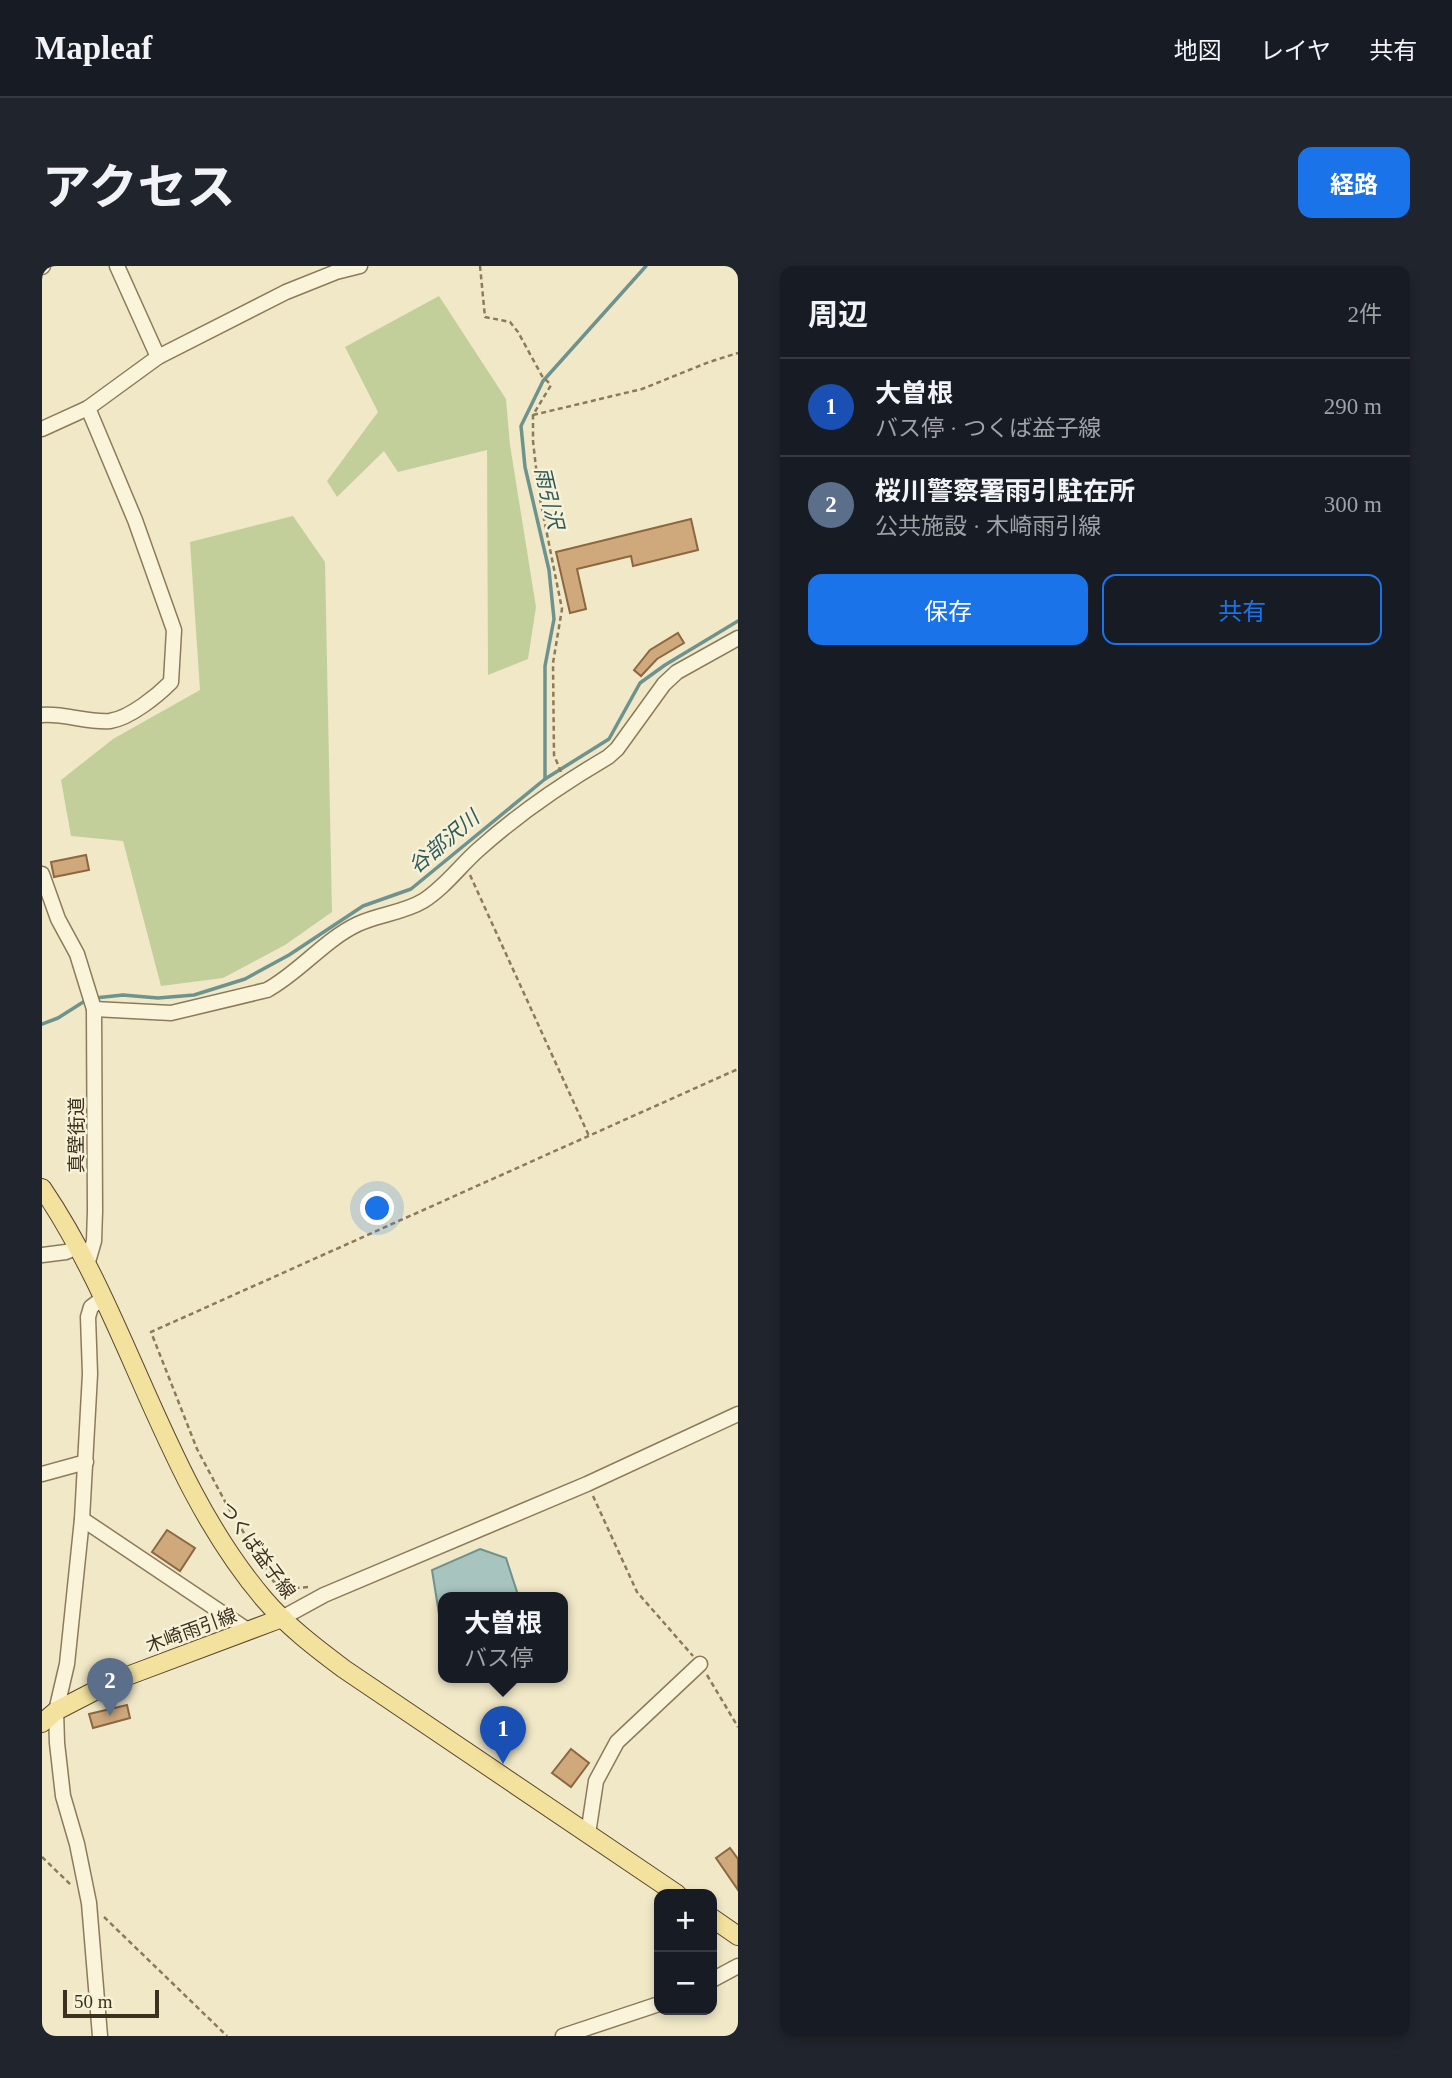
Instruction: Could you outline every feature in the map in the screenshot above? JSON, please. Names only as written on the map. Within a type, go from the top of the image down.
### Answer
[{"type":"main road","name":"つくば益子線","points":[[42,1188],[87,1265],[172,1450],[208,1519],[247,1577],[282,1618],[354,1676],[669,1889]]},
{"type":"main road","name":"木崎雨引線","points":[[49,1717],[114,1682],[282,1618]]},
{"type":"main road","points":[[717,1921],[738,1936]]},
{"type":"street","points":[[117,266],[158,357]]},
{"type":"street","points":[[42,429],[88,408],[158,357],[286,292],[336,272],[360,266]]},
{"type":"street","points":[[42,715],[110,721],[149,703],[171,682],[174,630],[135,520],[88,408]]},
{"type":"street","points":[[92,1002],[172,1013],[267,990],[281,982],[338,936],[357,925],[394,914],[424,901],[520,816],[617,749],[648,704],[677,672],[738,638]]},
{"type":"street","name":"真壁街道","points":[[42,874],[58,919],[77,954],[92,1002],[95,1211],[94,1241],[87,1265]]},
{"type":"street","points":[[42,1255],[66,1252],[77,1247]]},
{"type":"street","points":[[100,2036],[89,1902],[77,1844],[63,1796],[57,1743],[49,1717],[67,1664],[82,1519],[90,1374],[88,1317],[91,1307],[103,1298]]},
{"type":"street","points":[[282,1618],[324,1595],[587,1484],[738,1414]]},
{"type":"street","points":[[42,1474],[86,1462]]},
{"type":"street","points":[[82,1519],[249,1631]]},
{"type":"street","points":[[588,1835],[596,1781],[617,1742],[700,1664]]},
{"type":"street","points":[[717,1977],[738,1966]]},
{"type":"street","points":[[563,2036],[654,2006]]},
{"type":"path","points":[[480,266],[485,317],[510,322],[542,376],[551,385],[533,415],[533,440],[538,494],[562,609],[553,663],[554,755],[566,783]]},
{"type":"path","points":[[533,415],[642,390],[738,353]]},
{"type":"path","points":[[465,863],[589,1136]]},
{"type":"path","points":[[324,1595],[319,1586],[296,1590],[274,1582],[228,1507],[197,1449],[151,1332],[738,1069]]},
{"type":"path","points":[[587,1484],[638,1592],[700,1664],[738,1727]]},
{"type":"path","points":[[42,1857],[79,1892]]},
{"type":"path","points":[[102,1915],[227,2036]]},
{"type":"green space","points":[[439,296],[506,399],[510,445],[536,607],[528,659],[488,675],[487,450],[398,472],[384,451],[337,497],[327,481],[378,412],[345,347]]},
{"type":"green space","points":[[293,516],[325,562],[332,912],[285,945],[223,978],[161,986],[123,841],[71,836],[61,780],[113,739],[200,690],[190,542]]},
{"type":"water","points":[[480,1549],[506,1558],[517,1592],[438,1592],[438,1608],[432,1570]]},
{"type":"building","points":[[691,519],[698,550],[633,566],[631,556],[577,569],[586,609],[570,613],[556,552]]},
{"type":"building","points":[[678,633],[684,643],[657,659],[641,676],[634,670],[650,650]]},
{"type":"building","points":[[86,855],[89,870],[54,877],[51,862]]},
{"type":"building","points":[[167,1530],[195,1548],[180,1571],[152,1552]]},
{"type":"building","points":[[127,1705],[130,1718],[93,1728],[89,1714]]},
{"type":"building","points":[[571,1749],[589,1763],[571,1787],[552,1773]]},
{"type":"building","points":[[730,1848],[738,1859],[738,1890],[716,1858]]},
{"type":"waterway","name":"雨引沢","points":[[545,779],[545,666],[554,619],[549,570],[525,467],[521,426],[543,381],[646,266]]},
{"type":"waterway","name":"谷部沢川","points":[[95,998],[123,995],[158,998],[194,995],[245,979],[289,955],[363,906],[411,889],[545,779],[609,739],[640,683],[738,621]]},
{"type":"waterway","name":"谷部沢川","points":[[42,1024],[58,1018],[88,999]]},
{"type":"place","name":"桜川警察署雨引駐在所","points":[[110,1716]]},
{"type":"place","name":"大曽根","points":[[503,1764]]}]
